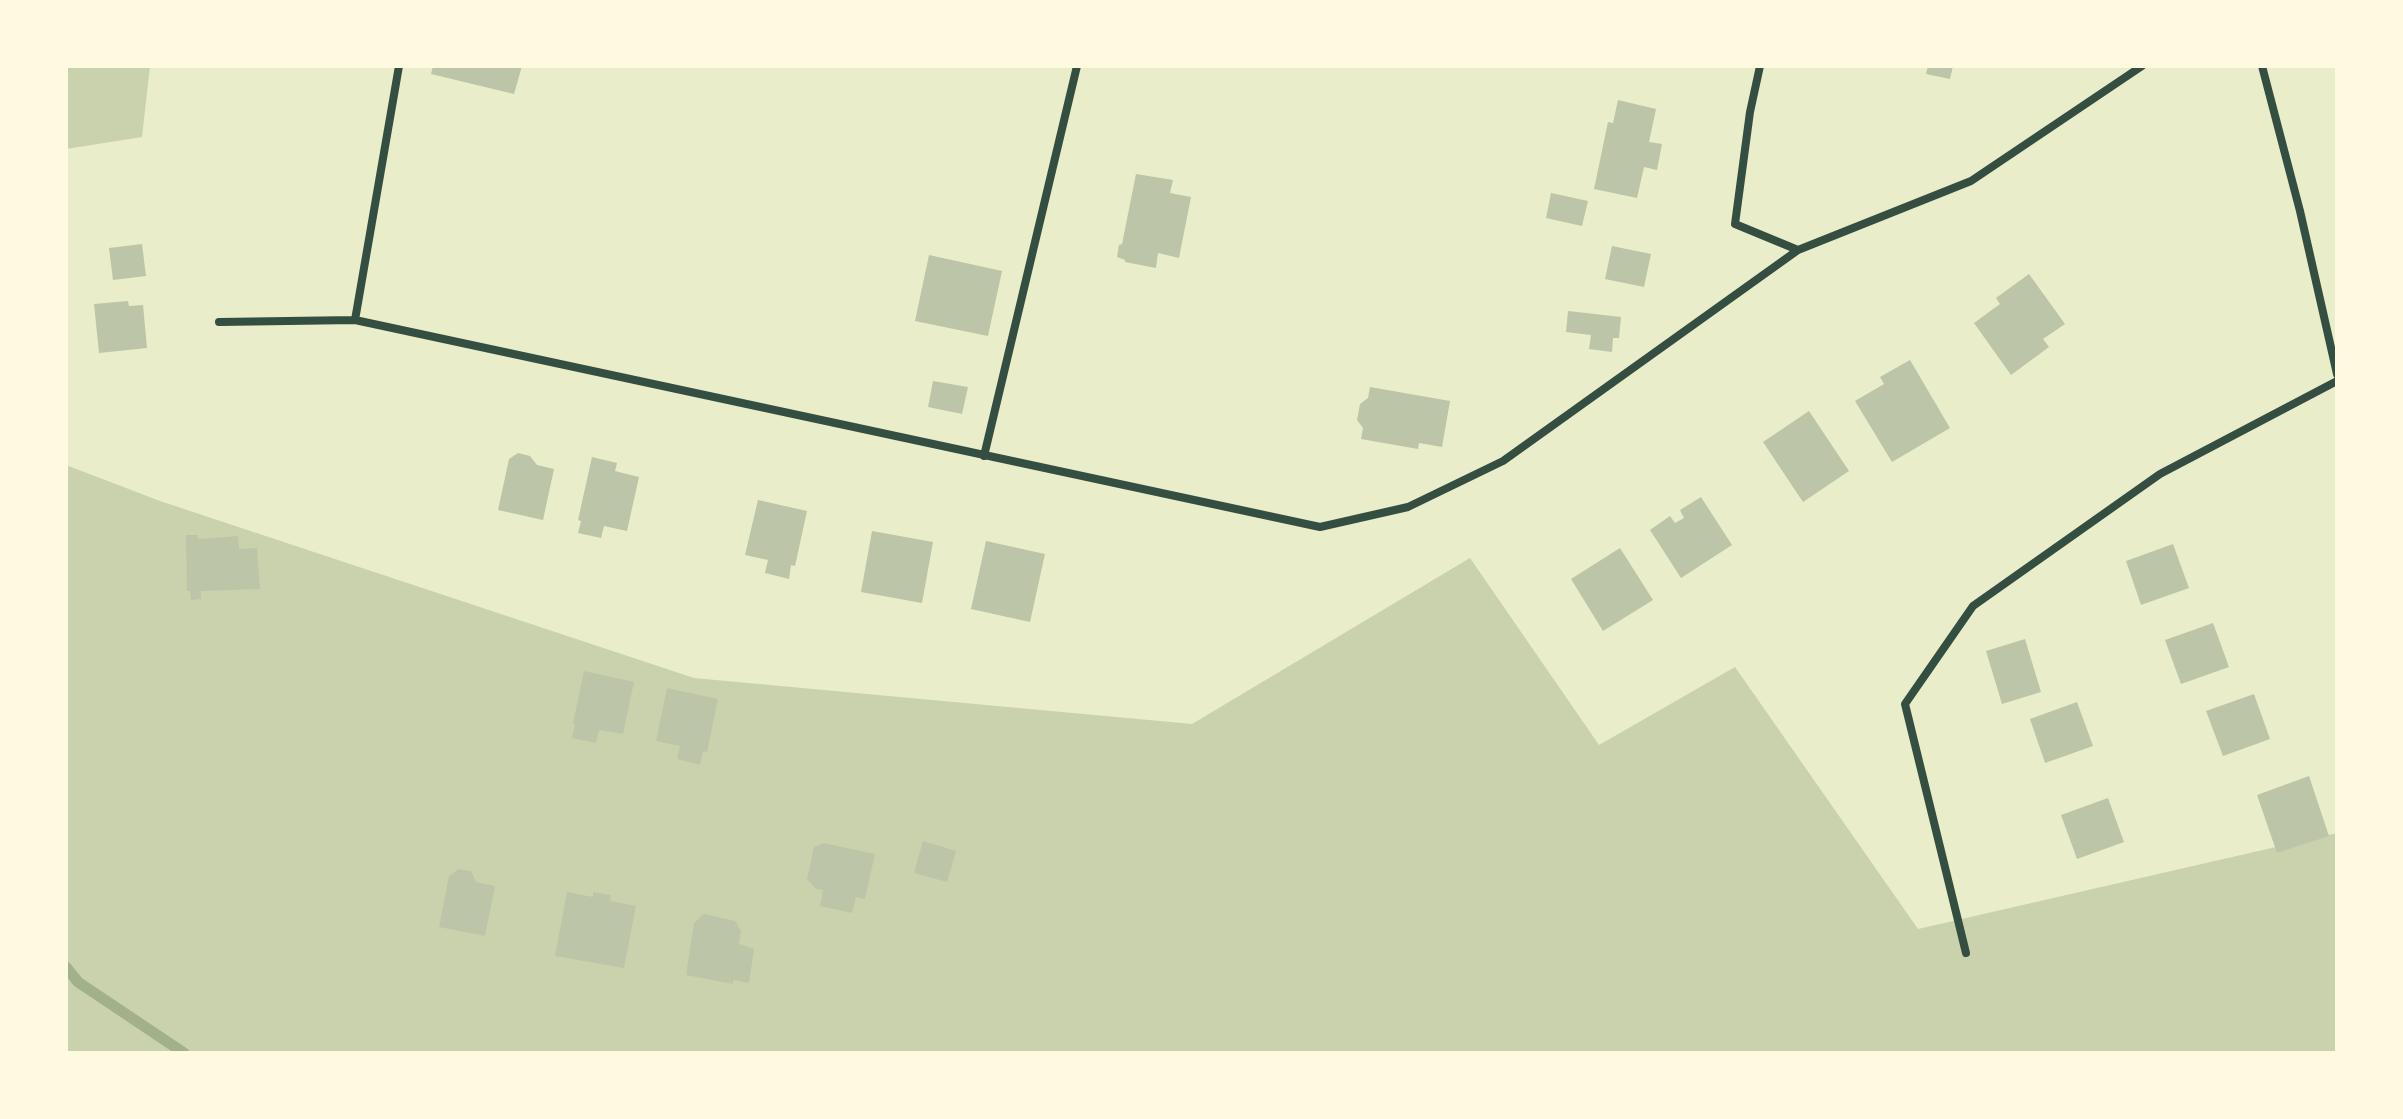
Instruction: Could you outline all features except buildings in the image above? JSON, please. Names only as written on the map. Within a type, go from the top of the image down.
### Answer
[{"type":"street","points":[[355,320],[399,66]]},
{"type":"street","points":[[984,456],[1077,66]]},
{"type":"street","points":[[1760,66],[1750,112],[1735,224],[1798,250]]},
{"type":"street","points":[[219,322],[355,320],[1320,527],[1408,507],[1503,461],[1798,250],[1971,181],[2142,66]]},
{"type":"street","points":[[2262,66],[2300,211],[2337,374]]},
{"type":"street","points":[[1966,953],[1905,704],[1973,606],[2160,474],[2337,381]]},
{"type":"green space","points":[[66,66],[150,66],[142,137],[66,149]]},
{"type":"green space","points":[[66,465],[160,501],[694,678],[1192,724],[1470,558],[1599,745],[1735,667],[1918,929],[2337,833],[2337,1053],[66,1053]]},
{"type":"waterway","points":[[66,967],[78,982],[184,1053]]}]
